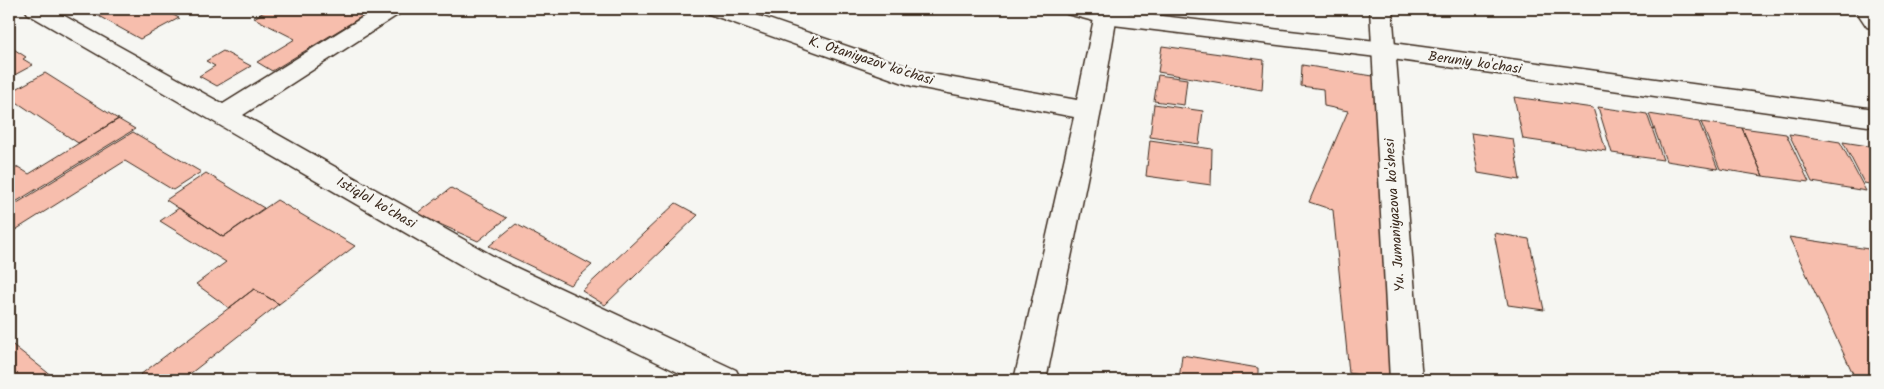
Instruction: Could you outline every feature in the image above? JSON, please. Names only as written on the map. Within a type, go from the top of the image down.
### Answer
[{"type":"street","name":"Istiqlol ko'chasi","points":[[36,9],[490,268],[725,380]]},
{"type":"street","points":[[223,116],[392,9]]},
{"type":"street","name":"K. Otaniyazov ko'chasi","points":[[717,9],[921,80],[1088,111]]},
{"type":"street","name":"Beruniy ko'chasi","points":[[1075,9],[1875,118]]},
{"type":"street","name":"Yu. Jumaniyazova ko'shesi","points":[[1381,9],[1406,380]]},
{"type":"street","points":[[1866,9],[1875,22]]},
{"type":"street","points":[[1030,380],[1088,111],[1106,13]]},
{"type":"building","points":[[101,9],[162,9],[179,18],[140,39],[93,13]]},
{"type":"building","points":[[269,9],[374,9],[272,71],[257,62],[295,39],[254,18]]},
{"type":"building","points":[[9,46],[26,57],[23,59],[33,65],[9,78]]},
{"type":"building","points":[[1162,46],[1264,60],[1262,90],[1158,72]]},
{"type":"building","points":[[223,51],[251,66],[217,86],[199,76],[215,66],[206,61]]},
{"type":"building","points":[[1302,65],[1386,78],[1407,380],[1384,380],[1349,373],[1333,210],[1309,202],[1348,111],[1324,106],[1323,89],[1301,86]]},
{"type":"building","points":[[45,73],[119,119],[78,143],[9,97],[9,93]]},
{"type":"building","points":[[1158,75],[1187,79],[1184,105],[1154,101]]},
{"type":"building","points":[[1514,97],[1593,108],[1606,151],[1523,139]]},
{"type":"building","points":[[1154,104],[1203,111],[1199,144],[1150,137]]},
{"type":"building","points":[[1598,107],[1647,114],[1663,160],[1612,153]]},
{"type":"building","points":[[1649,114],[1699,122],[1718,169],[1666,161]]},
{"type":"building","points":[[118,119],[135,129],[9,206],[9,172],[18,167],[29,174]]},
{"type":"building","points":[[1701,122],[1742,128],[1763,176],[1720,169]]},
{"type":"building","points":[[1742,128],[1786,134],[1809,182],[1763,176]]},
{"type":"building","points":[[133,132],[201,172],[173,190],[125,161],[9,234],[9,208]]},
{"type":"building","points":[[1471,133],[1513,139],[1520,180],[1478,173]]},
{"type":"building","points":[[1789,134],[1840,142],[1866,191],[1812,182]]},
{"type":"building","points":[[1150,140],[1212,149],[1211,185],[1146,176]]},
{"type":"building","points":[[1843,142],[1875,147],[1875,185],[1864,183]]},
{"type":"building","points":[[206,173],[264,208],[223,237],[166,200]]},
{"type":"building","points":[[451,188],[507,218],[478,241],[417,214]]},
{"type":"building","points":[[277,200],[355,246],[279,304],[254,289],[229,308],[196,284],[226,262],[160,221],[179,208],[223,237]]},
{"type":"building","points":[[676,203],[698,215],[605,305],[582,291]]},
{"type":"building","points":[[516,224],[592,265],[570,285],[489,246]]},
{"type":"building","points":[[1494,233],[1529,239],[1544,310],[1508,305]]},
{"type":"building","points":[[1789,237],[1875,250],[1875,380],[1856,380]]},
{"type":"building","points":[[254,289],[279,304],[182,380],[147,380],[140,375]]},
{"type":"building","points":[[9,342],[57,380],[9,380]]},
{"type":"building","points":[[1182,355],[1258,368],[1258,380],[1179,380]]}]
